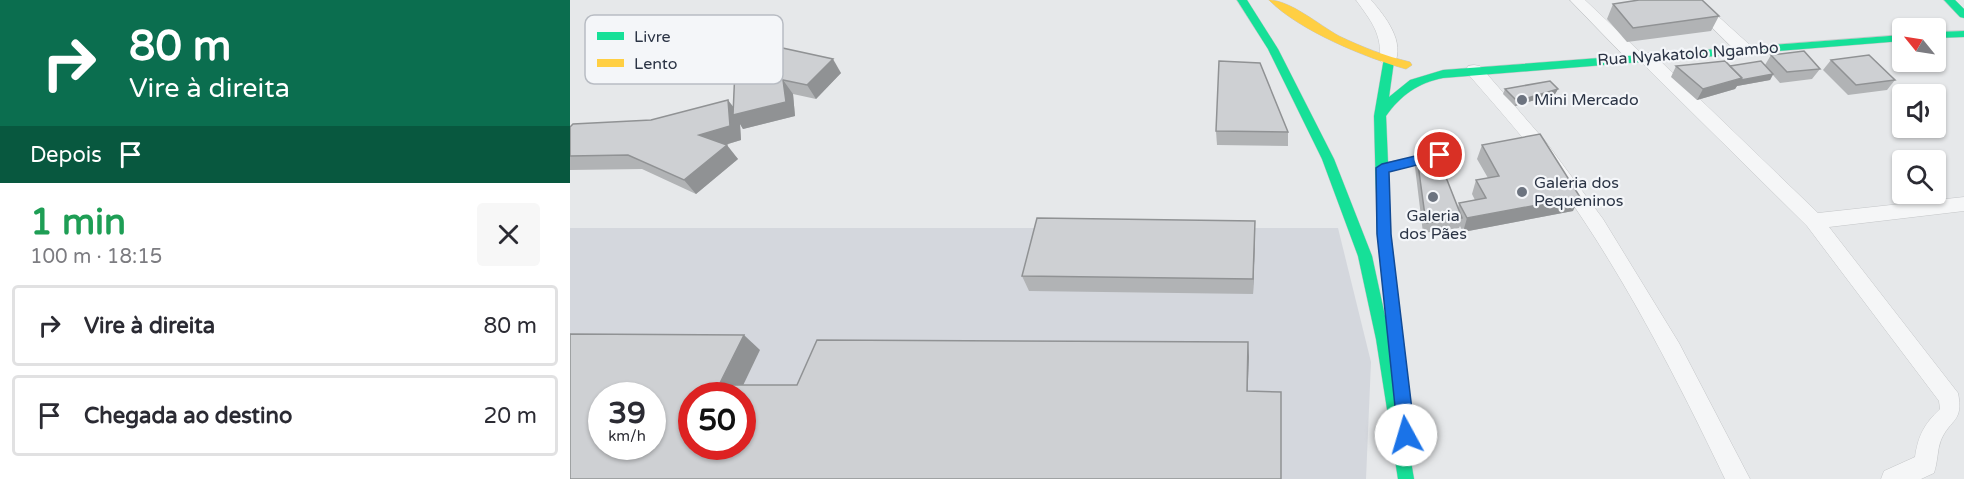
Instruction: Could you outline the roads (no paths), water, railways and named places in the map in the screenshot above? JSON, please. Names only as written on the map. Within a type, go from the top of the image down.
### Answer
[{"type":"main road","points":[[1242,0],[1274,49],[1328,159],[1365,256],[1383,339],[1406,479]]},
{"type":"main road","name":"Rua Nyakatolo Ngambo","points":[[1274,0],[1330,34],[1388,61],[1424,68],[1474,69],[1892,39]]},
{"type":"main road","points":[[1949,0],[1964,15]]},
{"type":"main road","points":[[1946,35],[1964,34]]},
{"type":"main road","points":[[1388,61],[1380,116],[1384,234],[1411,479]]},
{"type":"main road","name":"Rua Nyakatolo Ngambo","points":[[1380,116],[1391,96],[1400,87],[1412,81],[1474,69]]},
{"type":"street","points":[[1364,0],[1385,25],[1389,43],[1388,61]]},
{"type":"street","points":[[1577,0],[1641,57],[1814,221],[1947,393],[1952,403],[1950,415],[1933,432],[1925,465],[1893,479]]},
{"type":"street","points":[[1691,0],[1745,50]]},
{"type":"street","points":[[1474,69],[1540,146],[1604,236],[1683,367],[1738,479]]},
{"type":"street","points":[[1814,221],[1964,204]]},
{"type":"lane","points":[[1382,168],[1440,155]]},
{"type":"place","name":"Mini Mercado","points":[[1522,100]]},
{"type":"place","name":"Galeria dos Pequeninos","points":[[1522,192]]},
{"type":"place","name":"Galeria dos Pães","points":[[1433,197]]}]
